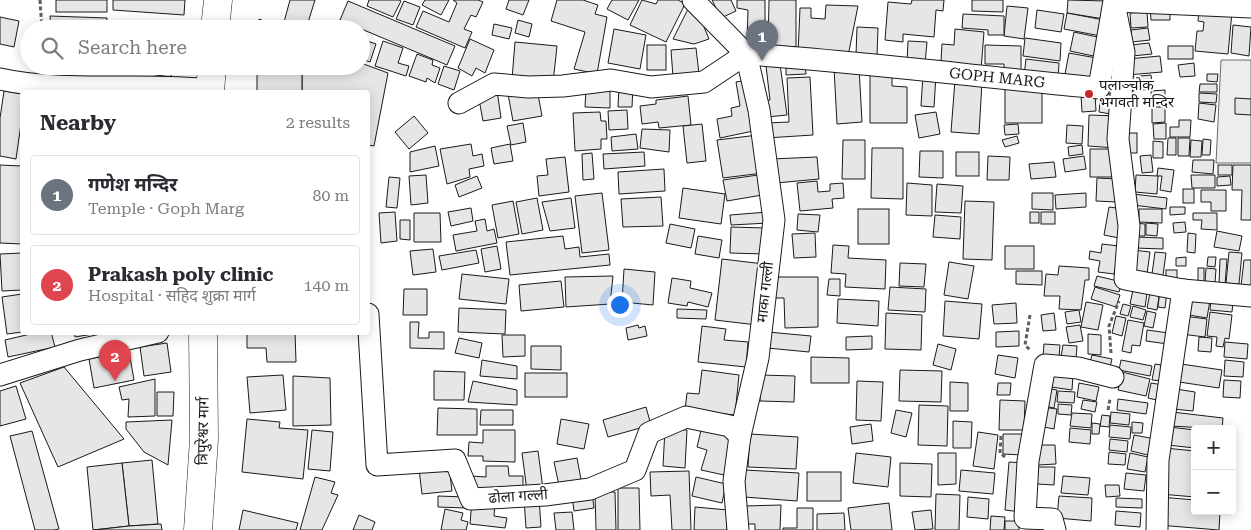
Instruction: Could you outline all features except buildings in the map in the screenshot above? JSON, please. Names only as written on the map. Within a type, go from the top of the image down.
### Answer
[{"type":"highway","points":[[216,20],[218,0]]},
{"type":"highway","name":"त्रिपुरेश्वर मार्ग","points":[[198,530],[204,439],[203,335]]},
{"type":"street","points":[[459,103],[494,84],[537,87],[611,80],[651,87],[704,82],[746,54],[693,0]]},
{"type":"street","points":[[1251,7],[1114,0],[1124,52],[1118,139],[1129,226],[1125,279],[1183,290],[1251,296]]},
{"type":"street","name":"GOPH MARG","points":[[746,54],[871,63],[944,73],[1099,88],[1114,0]]},
{"type":"street","name":"माका गल्ली","points":[[738,530],[734,481],[740,436],[758,358],[774,220],[759,110],[746,54]]},
{"type":"street","points":[[0,79],[28,86],[175,86],[210,83]]},
{"type":"street","points":[[1157,530],[1158,460],[1183,290]]},
{"type":"street","points":[[0,375],[80,350],[145,335]]},
{"type":"street","name":"ढोला गल्ली","points":[[369,335],[377,465],[455,460],[471,499],[545,495],[590,489],[635,470],[649,433],[686,417],[730,426],[740,436]]},
{"type":"street","points":[[1055,530],[1052,519],[1026,518],[1028,461],[1045,365],[1078,368],[1113,377]]},
{"type":"path","points":[[40,0],[41,20]]},
{"type":"path","points":[[1108,410],[1113,377],[1109,326],[1125,279]]},
{"type":"path","points":[[1030,315],[1026,345],[1045,365]]},
{"type":"shaded area","points":[[1221,60],[1251,60],[1251,163],[1216,163]]},
{"type":"place","name":"गणेश मन्दिर","points":[[762,61]]},
{"type":"place","name":"पलाञ्चोक भगवती मन्दिर","points":[[1089,94]]},
{"type":"place","name":"Prakash poly clinic","points":[[115,381]]}]
